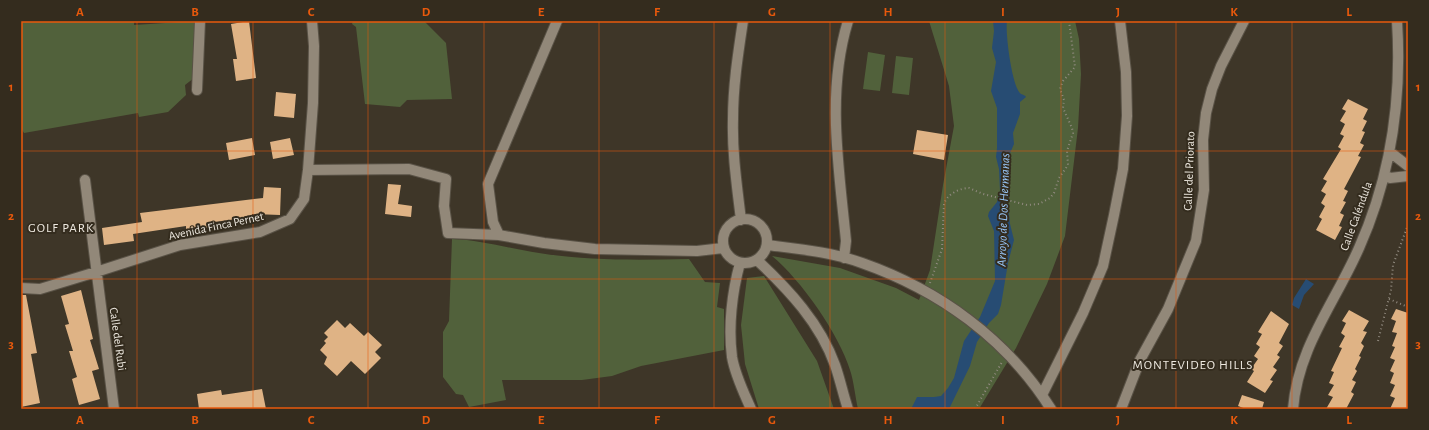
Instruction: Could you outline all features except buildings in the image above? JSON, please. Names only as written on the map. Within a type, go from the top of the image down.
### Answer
[{"type":"street","points":[[197,90],[200,21]]},
{"type":"street","name":"Avenida Finca Pernet","points":[[21,288],[40,288],[180,245],[260,232],[290,219],[304,199],[308,170],[313,103],[314,46],[312,21]]},
{"type":"street","points":[[499,235],[493,222],[488,184],[557,21]]},
{"type":"street","points":[[741,220],[733,154],[733,119],[734,84],[743,21]]},
{"type":"street","points":[[844,258],[846,241],[835,128],[836,84],[848,21]]},
{"type":"street","points":[[1042,396],[1083,313],[1102,266],[1114,215],[1123,169],[1127,116],[1126,72],[1120,21]]},
{"type":"street","name":"Calle del Priorato","points":[[1121,409],[1140,360],[1168,309],[1196,241],[1204,190],[1203,140],[1206,113],[1212,89],[1221,66],[1244,21]]},
{"type":"street","name":"Calle Caléndula","points":[[1293,409],[1301,367],[1311,340],[1359,248],[1385,175],[1390,152],[1398,87],[1397,21]]},
{"type":"street","points":[[1390,152],[1408,166]]},
{"type":"street","points":[[308,170],[409,168],[446,179],[444,206],[448,233],[499,235],[544,243],[595,249],[697,251],[723,248]]},
{"type":"street","points":[[1385,175],[1390,178],[1408,176]]},
{"type":"street","name":"Calle del Rubi","points":[[85,180],[114,409]]},
{"type":"street","points":[[741,220],[752,220],[758,224],[766,235],[767,245],[758,260],[751,263],[740,263],[731,259],[723,248],[722,240],[727,228],[732,223],[741,220]]},
{"type":"street","points":[[767,245],[805,250],[862,263],[905,280],[926,291],[968,318],[998,344],[1042,396],[1051,409]]},
{"type":"street","points":[[758,260],[787,288],[819,332],[835,364],[848,409]]},
{"type":"street","points":[[740,263],[735,283],[730,332],[732,358],[750,409]]},
{"type":"path","points":[[926,291],[940,257],[944,204],[946,198],[952,193],[969,188],[983,194],[1027,205],[1045,202],[1054,193],[1059,178],[1068,165],[1067,151],[1073,133],[1063,108],[1064,100],[1060,89],[1063,81],[1074,67],[1069,21]]},
{"type":"path","points":[[1378,341],[1394,265],[1408,225]]},
{"type":"path","points":[[1388,299],[1408,307]]},
{"type":"path","points":[[975,409],[991,378],[1007,354]]},
{"type":"green space","points":[[21,21],[134,21],[134,25],[196,21],[194,78],[185,85],[186,95],[168,112],[139,117],[138,113],[24,133],[21,128]]},
{"type":"green space","points":[[353,21],[424,21],[446,43],[452,99],[407,100],[400,107],[365,104],[356,27],[352,24]]},
{"type":"green space","points":[[929,21],[1075,21],[1079,39],[1081,74],[1078,128],[1065,236],[1047,284],[1016,348],[979,409],[858,409],[853,379],[845,356],[837,340],[818,308],[807,293],[772,256],[840,268],[896,288],[919,300],[930,270],[954,126],[949,86]]},
{"type":"green space","points":[[868,52],[885,55],[880,91],[863,89]]},
{"type":"green space","points":[[896,56],[913,58],[909,95],[892,93]]},
{"type":"green space","points":[[452,239],[474,241],[558,256],[633,260],[689,259],[705,282],[720,283],[717,307],[724,309],[724,350],[641,366],[612,376],[582,380],[502,380],[506,400],[469,407],[463,395],[456,394],[443,377],[443,332],[449,321]]},
{"type":"green space","points":[[764,276],[817,361],[834,409],[759,409],[745,364],[741,325],[747,278]]},
{"type":"water","name":"Arroyo de Dos Hermanas","points":[[993,21],[1007,21],[1008,47],[1012,71],[1018,90],[1026,97],[1020,102],[1020,114],[1013,133],[1014,144],[1008,158],[1008,185],[1010,190],[1008,204],[1010,224],[1014,240],[1008,263],[1001,305],[998,314],[989,323],[977,342],[970,366],[949,409],[911,409],[917,397],[941,396],[948,388],[954,378],[964,341],[980,317],[995,281],[994,231],[988,216],[989,212],[997,202],[1000,191],[999,169],[996,157],[997,108],[991,91],[996,62],[992,48],[994,31]]},
{"type":"water","points":[[1306,279],[1314,284],[1304,295],[1299,309],[1292,305],[1294,298]]},
{"type":"district","name":"GOLF PARK","points":[[61,228]]},
{"type":"district","name":"MONTEVIDEO HILLS","points":[[1193,365]]}]
